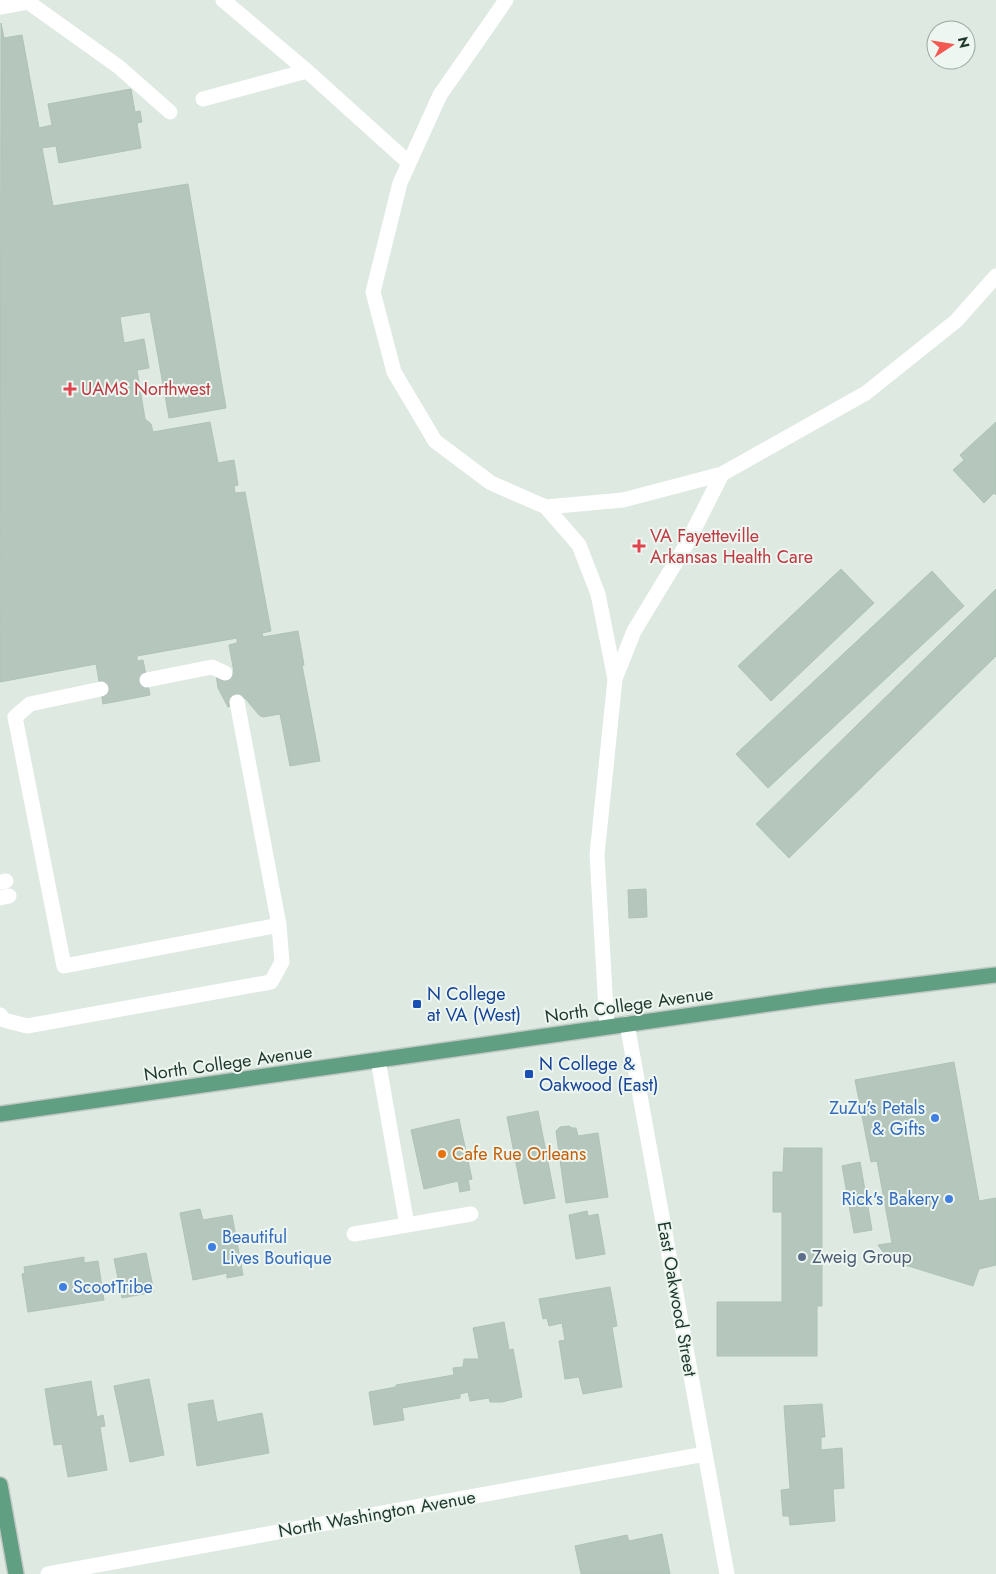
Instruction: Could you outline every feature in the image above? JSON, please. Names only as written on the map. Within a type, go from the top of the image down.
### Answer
[{"type":"main road","name":"North College Avenue","points":[[0,1114],[825,996],[996,975]]},
{"type":"main road","points":[[0,1484],[16,1574]]},
{"type":"street","points":[[223,0],[409,163]]},
{"type":"street","points":[[506,0],[440,95],[409,163],[400,184],[373,292],[394,372],[435,441],[492,482],[546,507],[579,544],[598,594],[615,679]]},
{"type":"street","points":[[0,7],[28,2],[119,67],[170,112]]},
{"type":"street","points":[[203,99],[306,71]]},
{"type":"street","points":[[546,507],[623,500],[722,474],[866,393],[956,322],[996,276]]},
{"type":"street","points":[[607,1027],[597,855],[615,679],[634,631],[684,547],[722,474]]},
{"type":"street","points":[[147,680],[212,667],[226,674]]},
{"type":"street","points":[[101,689],[30,704],[15,717],[64,966],[279,925]]},
{"type":"street","points":[[0,1015],[4,1020],[27,1026],[271,982],[282,962],[279,925],[237,702]]},
{"type":"street","name":"East Oakwood Street","points":[[627,1024],[728,1574]]},
{"type":"street","points":[[378,1060],[407,1225]]},
{"type":"street","points":[[354,1234],[471,1214]]},
{"type":"street","name":"North Washington Avenue","points":[[48,1574],[705,1454]]},
{"type":"building","name":"UAMS Northwest","points":[[1,23],[4,38],[22,35],[39,128],[52,125],[48,104],[131,89],[135,112],[140,111],[142,122],[137,123],[141,148],[59,163],[56,146],[42,148],[53,206],[188,184],[226,408],[169,418],[150,312],[120,317],[124,343],[144,339],[149,368],[137,370],[145,419],[151,424],[153,432],[210,422],[218,463],[234,460],[238,485],[234,486],[235,493],[245,492],[271,631],[262,633],[263,637],[298,631],[304,665],[302,665],[320,761],[290,766],[280,714],[263,717],[259,715],[245,698],[228,707],[218,688],[216,675],[234,672],[229,645],[237,643],[237,638],[137,656],[137,661],[143,660],[150,695],[103,704],[96,664],[0,682]]},
{"type":"building","points":[[996,422],[996,495],[994,493],[984,503],[953,470],[964,460],[960,455]]},
{"type":"building","points":[[841,569],[874,603],[771,701],[738,666]]},
{"type":"building","points":[[932,571],[964,606],[768,788],[736,754]]},
{"type":"building","points":[[996,589],[996,656],[789,858],[756,824]]},
{"type":"building","points":[[646,889],[647,917],[629,918],[628,890]]},
{"type":"building","points":[[954,1062],[979,1201],[996,1198],[996,1265],[979,1269],[973,1286],[889,1260],[878,1245],[892,1243],[877,1161],[871,1162],[855,1080]]},
{"type":"building","points":[[538,1111],[555,1198],[524,1204],[507,1117]]},
{"type":"building","name":"Cafe Rue Orleans","points":[[459,1119],[472,1179],[468,1180],[470,1190],[460,1192],[458,1181],[424,1189],[411,1130]]},
{"type":"building","points":[[569,1126],[576,1128],[578,1136],[598,1133],[608,1197],[566,1203],[556,1131],[560,1127]]},
{"type":"building","name":"Zweig Group","points":[[784,1148],[822,1148],[822,1306],[817,1306],[817,1356],[717,1356],[717,1302],[782,1302],[782,1212],[773,1212],[773,1172],[783,1172]]},
{"type":"building","points":[[860,1162],[872,1230],[854,1233],[842,1166]]},
{"type":"building","name":"Beautiful Lives Boutique","points":[[200,1209],[203,1220],[232,1215],[243,1275],[227,1278],[227,1273],[193,1280],[180,1213]]},
{"type":"building","points":[[587,1211],[588,1216],[598,1214],[605,1254],[576,1259],[569,1215]]},
{"type":"building","points":[[146,1253],[154,1292],[122,1298],[114,1259]]},
{"type":"building","name":"ScootTribe","points":[[84,1257],[84,1263],[98,1261],[104,1300],[28,1312],[22,1274],[25,1273],[24,1267]]},
{"type":"building","points":[[610,1287],[617,1326],[612,1327],[622,1387],[583,1394],[579,1377],[565,1379],[559,1341],[565,1340],[562,1323],[549,1326],[547,1318],[543,1319],[539,1299]]},
{"type":"building","points":[[504,1322],[509,1350],[513,1349],[522,1397],[502,1402],[490,1402],[489,1398],[470,1401],[468,1392],[460,1394],[460,1398],[402,1408],[404,1420],[374,1425],[369,1392],[396,1387],[396,1385],[454,1375],[453,1368],[463,1367],[464,1359],[479,1359],[473,1328]]},
{"type":"building","points":[[149,1379],[164,1455],[130,1462],[114,1386]]},
{"type":"building","points":[[91,1381],[97,1417],[103,1415],[105,1426],[100,1427],[107,1470],[68,1477],[62,1444],[54,1445],[45,1389]]},
{"type":"building","points":[[213,1400],[217,1422],[262,1413],[269,1453],[197,1466],[188,1404]]},
{"type":"building","points":[[822,1404],[825,1437],[821,1437],[821,1450],[842,1448],[844,1488],[833,1489],[835,1521],[790,1525],[789,1516],[783,1516],[781,1490],[790,1489],[784,1406]]},
{"type":"building","points":[[662,1534],[670,1574],[581,1574],[575,1546],[627,1535],[629,1541]]},
{"type":"tunnel","points":[[225,673],[237,702]]},
{"type":"tunnel","points":[[101,689],[147,680]]},
{"type":"place","name":"UAMS Northwest","points":[[70,389]]},
{"type":"place","name":"VA Fayetteville Arkansas Health Care","points":[[639,546]]},
{"type":"place","name":"N College at VA (West)","points":[[417,1004]]},
{"type":"place","name":"N College & Oakwood (East)","points":[[529,1074]]},
{"type":"place","name":"ZuZu's Petals & Gifts","points":[[935,1118]]},
{"type":"place","name":"Cafe Rue Orleans","points":[[442,1154]]},
{"type":"place","name":"Rick's Bakery","points":[[949,1199]]},
{"type":"place","name":"Beautiful Lives Boutique","points":[[212,1247]]},
{"type":"place","name":"Zweig Group","points":[[802,1257]]},
{"type":"place","name":"ScootTribe","points":[[63,1287]]}]
